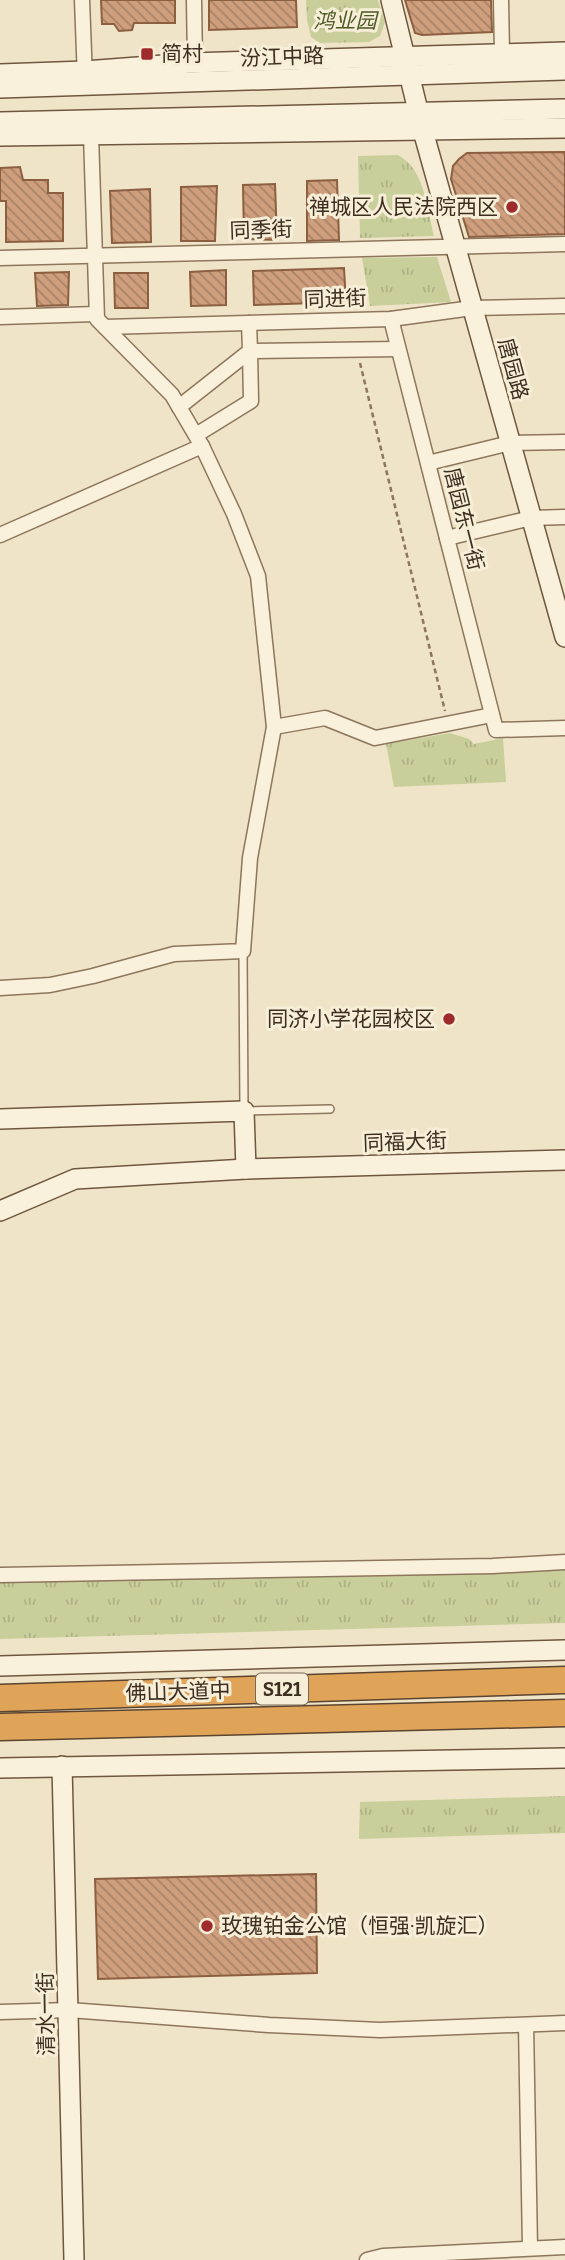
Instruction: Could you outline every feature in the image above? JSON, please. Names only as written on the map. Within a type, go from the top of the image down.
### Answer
[{"type":"highway","name":"佛山大道中","points":[[0,1698],[565,1680]]},
{"type":"highway","name":"佛山大道中","points":[[0,1727],[565,1713]]},
{"type":"main road","name":"唐园路","points":[[391,0],[472,307],[531,517],[562,612],[565,637]]},
{"type":"main road","points":[[0,74],[85,78],[195,63],[408,66],[502,53],[565,52]]},
{"type":"main road","name":"汾江中路","points":[[0,88],[85,78],[408,66],[565,70]]},
{"type":"main road","points":[[0,122],[565,109]]},
{"type":"main road","points":[[0,136],[565,128]]},
{"type":"main road","points":[[0,1119],[244,1111],[246,1169]]},
{"type":"main road","name":"同福大街","points":[[0,1211],[75,1179],[246,1169],[565,1160]]},
{"type":"main road","points":[[0,1666],[565,1650]]},
{"type":"main road","points":[[0,1768],[565,1758]]},
{"type":"main road","name":"清水一街","points":[[62,1766],[74,2260]]},
{"type":"street","points":[[82,0],[85,78]]},
{"type":"street","points":[[194,0],[195,63]]},
{"type":"street","points":[[501,0],[502,53]]},
{"type":"street","points":[[0,988],[50,985],[174,954],[243,951],[250,858],[274,727],[258,576],[234,514],[199,440],[172,396],[97,319],[90,135]]},
{"type":"street","name":"同季街","points":[[0,258],[565,244]]},
{"type":"street","name":"同进街","points":[[105,327],[391,318],[472,307],[565,306]]},
{"type":"street","points":[[0,317],[96,314]]},
{"type":"street","name":"唐园东一街","points":[[391,318],[496,730],[565,728]]},
{"type":"street","points":[[0,535],[199,440],[251,401],[250,323]]},
{"type":"street","points":[[179,407],[250,351],[398,349]]},
{"type":"street","points":[[428,463],[510,443],[565,442]]},
{"type":"street","points":[[447,538],[531,517],[565,517]]},
{"type":"street","points":[[274,727],[326,719],[374,738],[492,715]]},
{"type":"street","points":[[0,1575],[565,1562]]},
{"type":"street","points":[[0,2012],[69,2010],[269,2025],[380,2030],[565,2023]]},
{"type":"street","points":[[526,2025],[530,2248]]},
{"type":"street","points":[[366,2260],[383,2256],[565,2248]]},
{"type":"lane","points":[[243,951],[244,1111],[330,1109]]},
{"type":"path","points":[[357,350],[448,724]]},
{"type":"green space","name":"鸿业园","points":[[306,0],[378,0],[385,22],[380,36],[369,42],[320,43],[311,37]]},
{"type":"green space","points":[[398,155],[414,170],[424,191],[434,236],[360,238],[358,156]]},
{"type":"green space","points":[[437,257],[451,302],[370,306],[362,258]]},
{"type":"green space","points":[[450,733],[469,739],[474,744],[503,738],[506,782],[394,787],[386,744]]},
{"type":"green space","points":[[565,1567],[565,1623],[0,1639],[0,1581]]},
{"type":"green space","points":[[565,1796],[565,1833],[359,1839],[360,1802]]},
{"type":"building","points":[[101,0],[175,0],[175,23],[134,23],[132,30],[119,31],[114,24],[102,24]]},
{"type":"building","points":[[209,0],[296,0],[297,27],[209,30]]},
{"type":"building","points":[[405,0],[491,0],[492,32],[415,33]]},
{"type":"building","name":"禅城区人民法院西区","points":[[565,152],[565,234],[469,237],[451,179],[453,166],[459,159],[467,153]]},
{"type":"building","points":[[20,167],[23,180],[48,180],[48,193],[63,193],[63,241],[6,242],[6,201],[0,201],[0,168]]},
{"type":"building","points":[[337,180],[339,240],[307,241],[307,181]]},
{"type":"building","points":[[275,184],[277,240],[244,239],[243,185]]},
{"type":"building","points":[[217,186],[215,241],[181,241],[181,187]]},
{"type":"building","points":[[150,189],[151,242],[112,243],[110,191]]},
{"type":"building","points":[[344,268],[346,302],[254,305],[253,271]]},
{"type":"building","points":[[226,270],[226,305],[191,306],[190,272]]},
{"type":"building","points":[[69,272],[68,305],[37,306],[35,273]]},
{"type":"building","points":[[114,273],[148,273],[148,308],[115,308]]},
{"type":"building","name":"玫瑰铂金公馆（恒强·凯旋汇）","points":[[316,1874],[317,1973],[98,1979],[95,1879]]},
{"type":"place","name":"简村","points":[[147,54]]},
{"type":"place","name":"禅城区人民法院西区","points":[[512,207]]},
{"type":"place","name":"同济小学花园校区","points":[[449,1019]]},
{"type":"place","name":"玫瑰铂金公馆（恒强·凯旋汇）","points":[[207,1926]]}]
